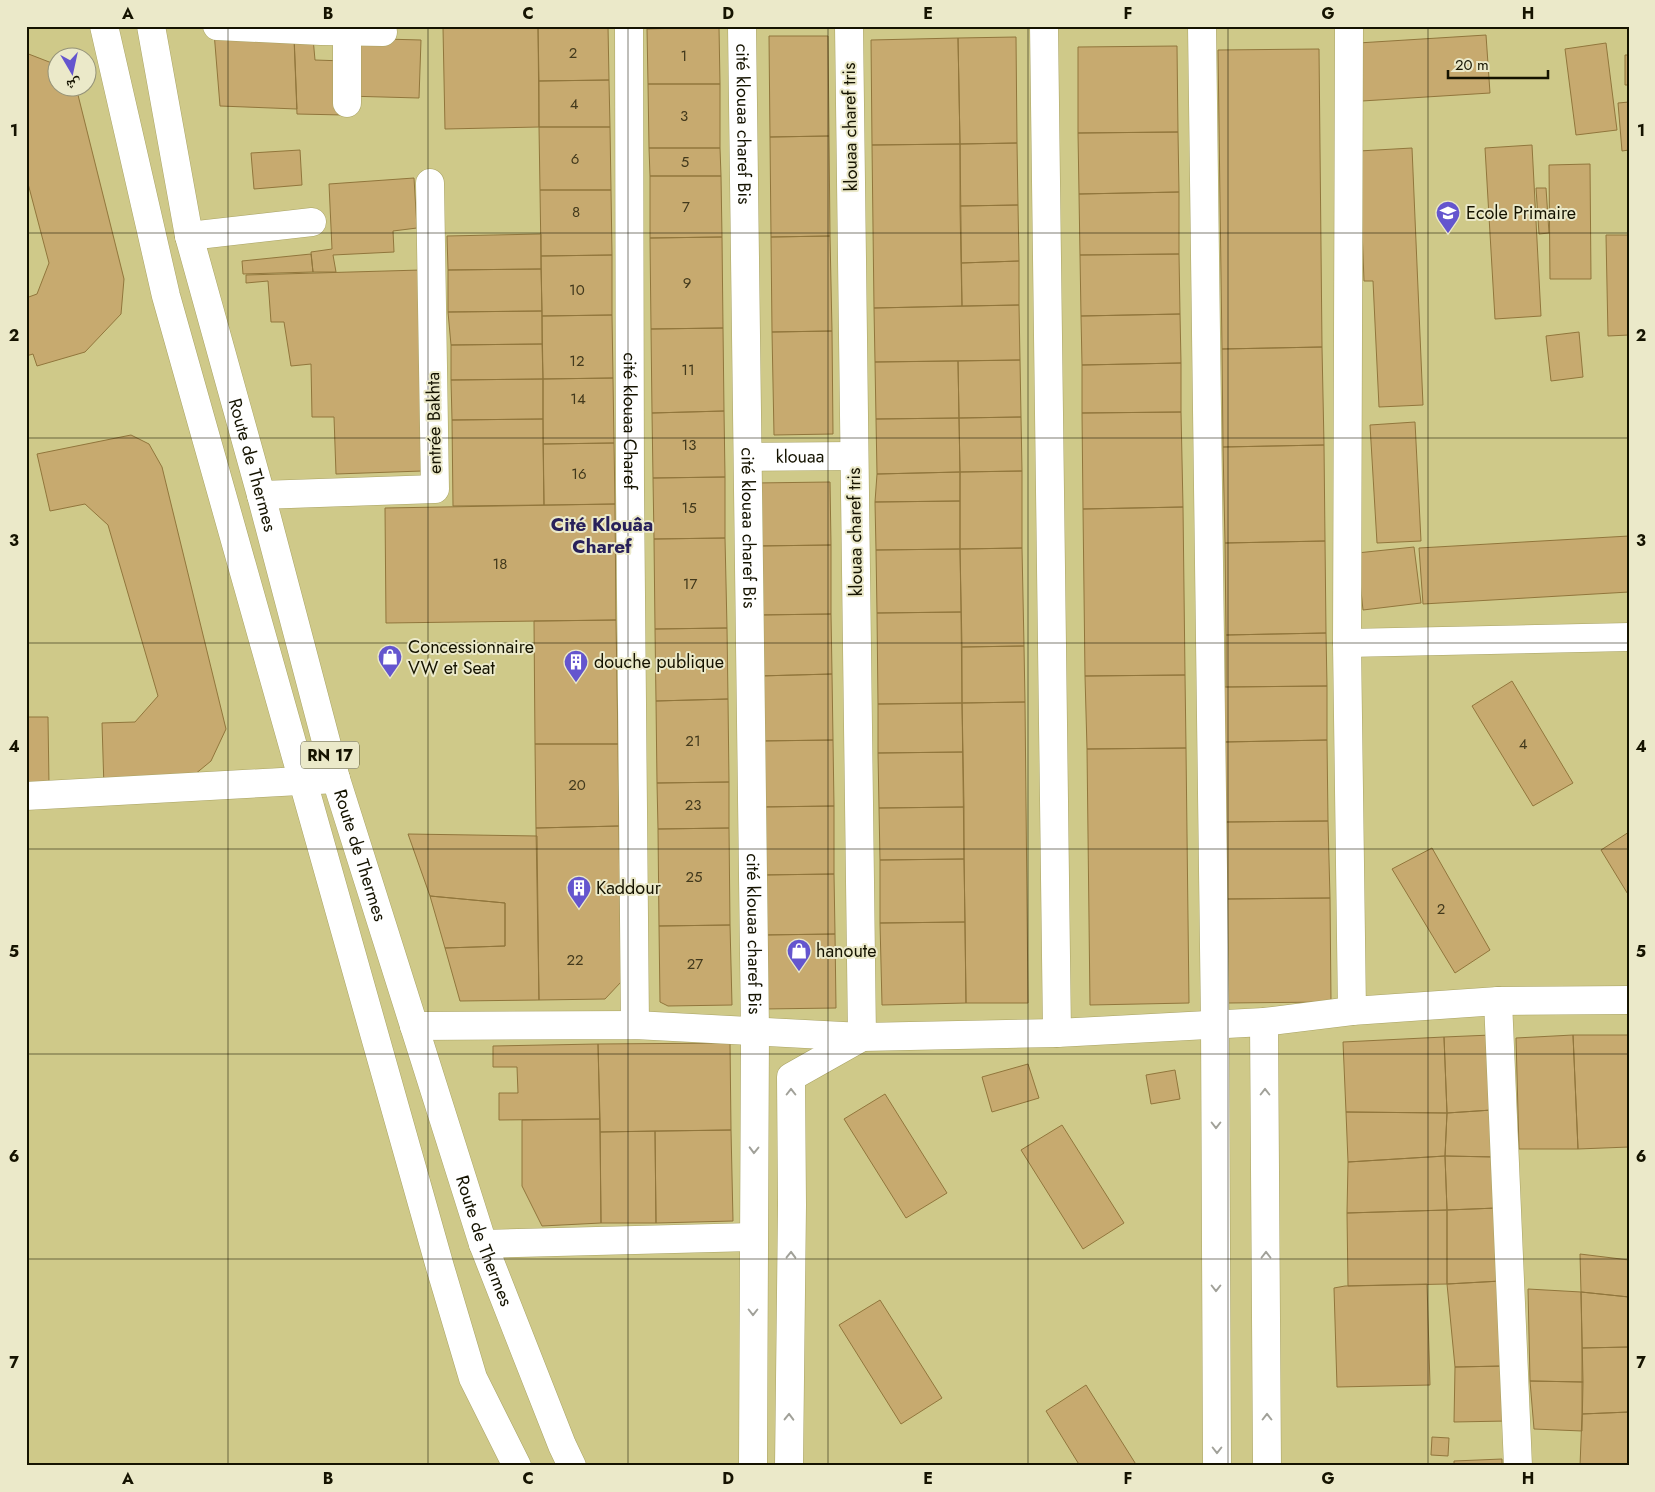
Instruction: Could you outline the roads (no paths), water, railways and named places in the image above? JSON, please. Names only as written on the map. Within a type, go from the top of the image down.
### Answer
[{"type":"street","points":[[104,26],[166,296],[302,782],[473,1378],[516,1466]]},
{"type":"street","name":"Route de Thermes","points":[[151,26],[189,236],[261,495],[336,779],[483,1244],[572,1466]]},
{"type":"street","points":[[218,26],[383,32]]},
{"type":"street","name":"cité klouaa Charef","points":[[629,26],[630,508],[635,1025]]},
{"type":"street","name":"cité klouaa charef Bis","points":[[742,26],[755,1031],[752,1466]]},
{"type":"street","name":"klouaa charef tris","points":[[849,26],[862,1037]]},
{"type":"street","points":[[1044,26],[1057,1033]]},
{"type":"street","points":[[1202,26],[1215,1024],[1217,1466]]},
{"type":"street","points":[[1349,26],[1346,643],[1352,1011]]},
{"type":"street","points":[[347,32],[347,103]]},
{"type":"street","name":"entrée Bakhta","points":[[261,495],[436,489],[430,183]]},
{"type":"street","points":[[189,236],[312,222]]},
{"type":"street","name":"klouaa","points":[[748,457],[854,456]]},
{"type":"street","points":[[1346,643],[1629,637]]},
{"type":"street","points":[[26,796],[336,779]]},
{"type":"street","points":[[414,1026],[635,1025],[862,1037],[1057,1033],[1264,1022],[1352,1011],[1498,1001],[1629,1000]]},
{"type":"street","points":[[1498,1001],[1518,1466]]},
{"type":"street","points":[[1264,1022],[1267,1466]]},
{"type":"street","points":[[789,1466],[792,1205],[791,1077],[862,1037]]},
{"type":"street","points":[[483,1244],[753,1237]]},
{"type":"place","name":"Ecole Primaire","points":[[1448,234]]},
{"type":"place","name":"Concessionnaire VW et Seat","points":[[390,678]]},
{"type":"place","name":"douche publique","points":[[576,683]]},
{"type":"place","name":"Kaddour","points":[[579,909]]},
{"type":"place","name":"hanoute","points":[[799,972]]},
{"type":"district","name":"Cité Klouâa Charef","points":[[602,535]]}]
